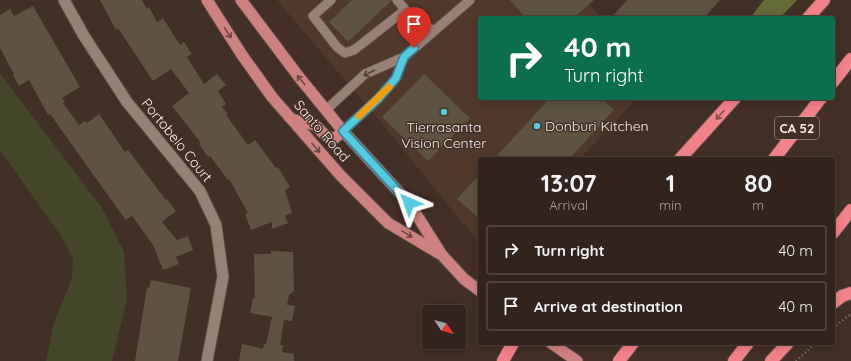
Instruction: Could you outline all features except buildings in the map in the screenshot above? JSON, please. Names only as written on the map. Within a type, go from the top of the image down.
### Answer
[{"type":"highway","points":[[810,16],[824,0]]},
{"type":"highway","points":[[835,79],[851,58]]},
{"type":"highway","points":[[682,157],[733,100]]},
{"type":"highway","name":"CA 52","points":[[776,157],[819,100]]},
{"type":"highway","points":[[835,230],[851,210]]},
{"type":"highway","points":[[835,301],[842,296],[851,293]]},
{"type":"highway","points":[[503,361],[512,345]]},
{"type":"highway","points":[[619,361],[631,345]]},
{"type":"highway","points":[[734,361],[746,345]]},
{"type":"highway","points":[[771,361],[786,345]]},
{"type":"main road","name":"Santo Road","points":[[207,0],[246,61],[291,119],[341,176],[388,223],[442,255]]},
{"type":"main road","name":"Santo Road","points":[[241,0],[299,77],[343,131],[409,203],[442,255],[464,279],[478,290]]},
{"type":"main road","points":[[291,119],[315,125],[324,135],[334,139],[343,131]]},
{"type":"main road","points":[[554,345],[574,359]]},
{"type":"street","name":"Portobelo Court","points":[[64,0],[84,36],[127,102],[200,191],[216,225],[223,277],[207,361]]},
{"type":"lane","points":[[331,0],[313,16],[337,47],[345,53],[354,50],[405,10]]},
{"type":"lane","points":[[396,0],[405,10],[434,31]]},
{"type":"lane","points":[[326,109],[365,74],[404,57],[470,0]]},
{"type":"lane","points":[[343,131],[378,99],[396,78],[404,57]]},
{"type":"path","points":[[835,326],[851,314]]},
{"type":"path","points":[[796,361],[814,345]]},
{"type":"shaded area","points":[[277,0],[585,0],[600,16],[478,16],[478,100],[635,100],[582,157],[478,157],[478,242],[379,120]]},
{"type":"green space","points":[[764,0],[797,0],[782,16],[752,16]]},
{"type":"green space","points":[[0,73],[102,208],[124,252],[127,299],[112,361],[46,361],[53,326],[72,278],[73,258],[61,236],[0,150]]},
{"type":"slow traffic","points":[[359,116],[389,87]]},
{"type":"place","name":"Tierrasanta Vision Center","points":[[444,112]]},
{"type":"place","name":"Donburi Kitchen","points":[[537,126]]},
{"type":"route","points":[[409,203],[343,131],[378,99],[396,78],[404,57],[414,48]]}]
